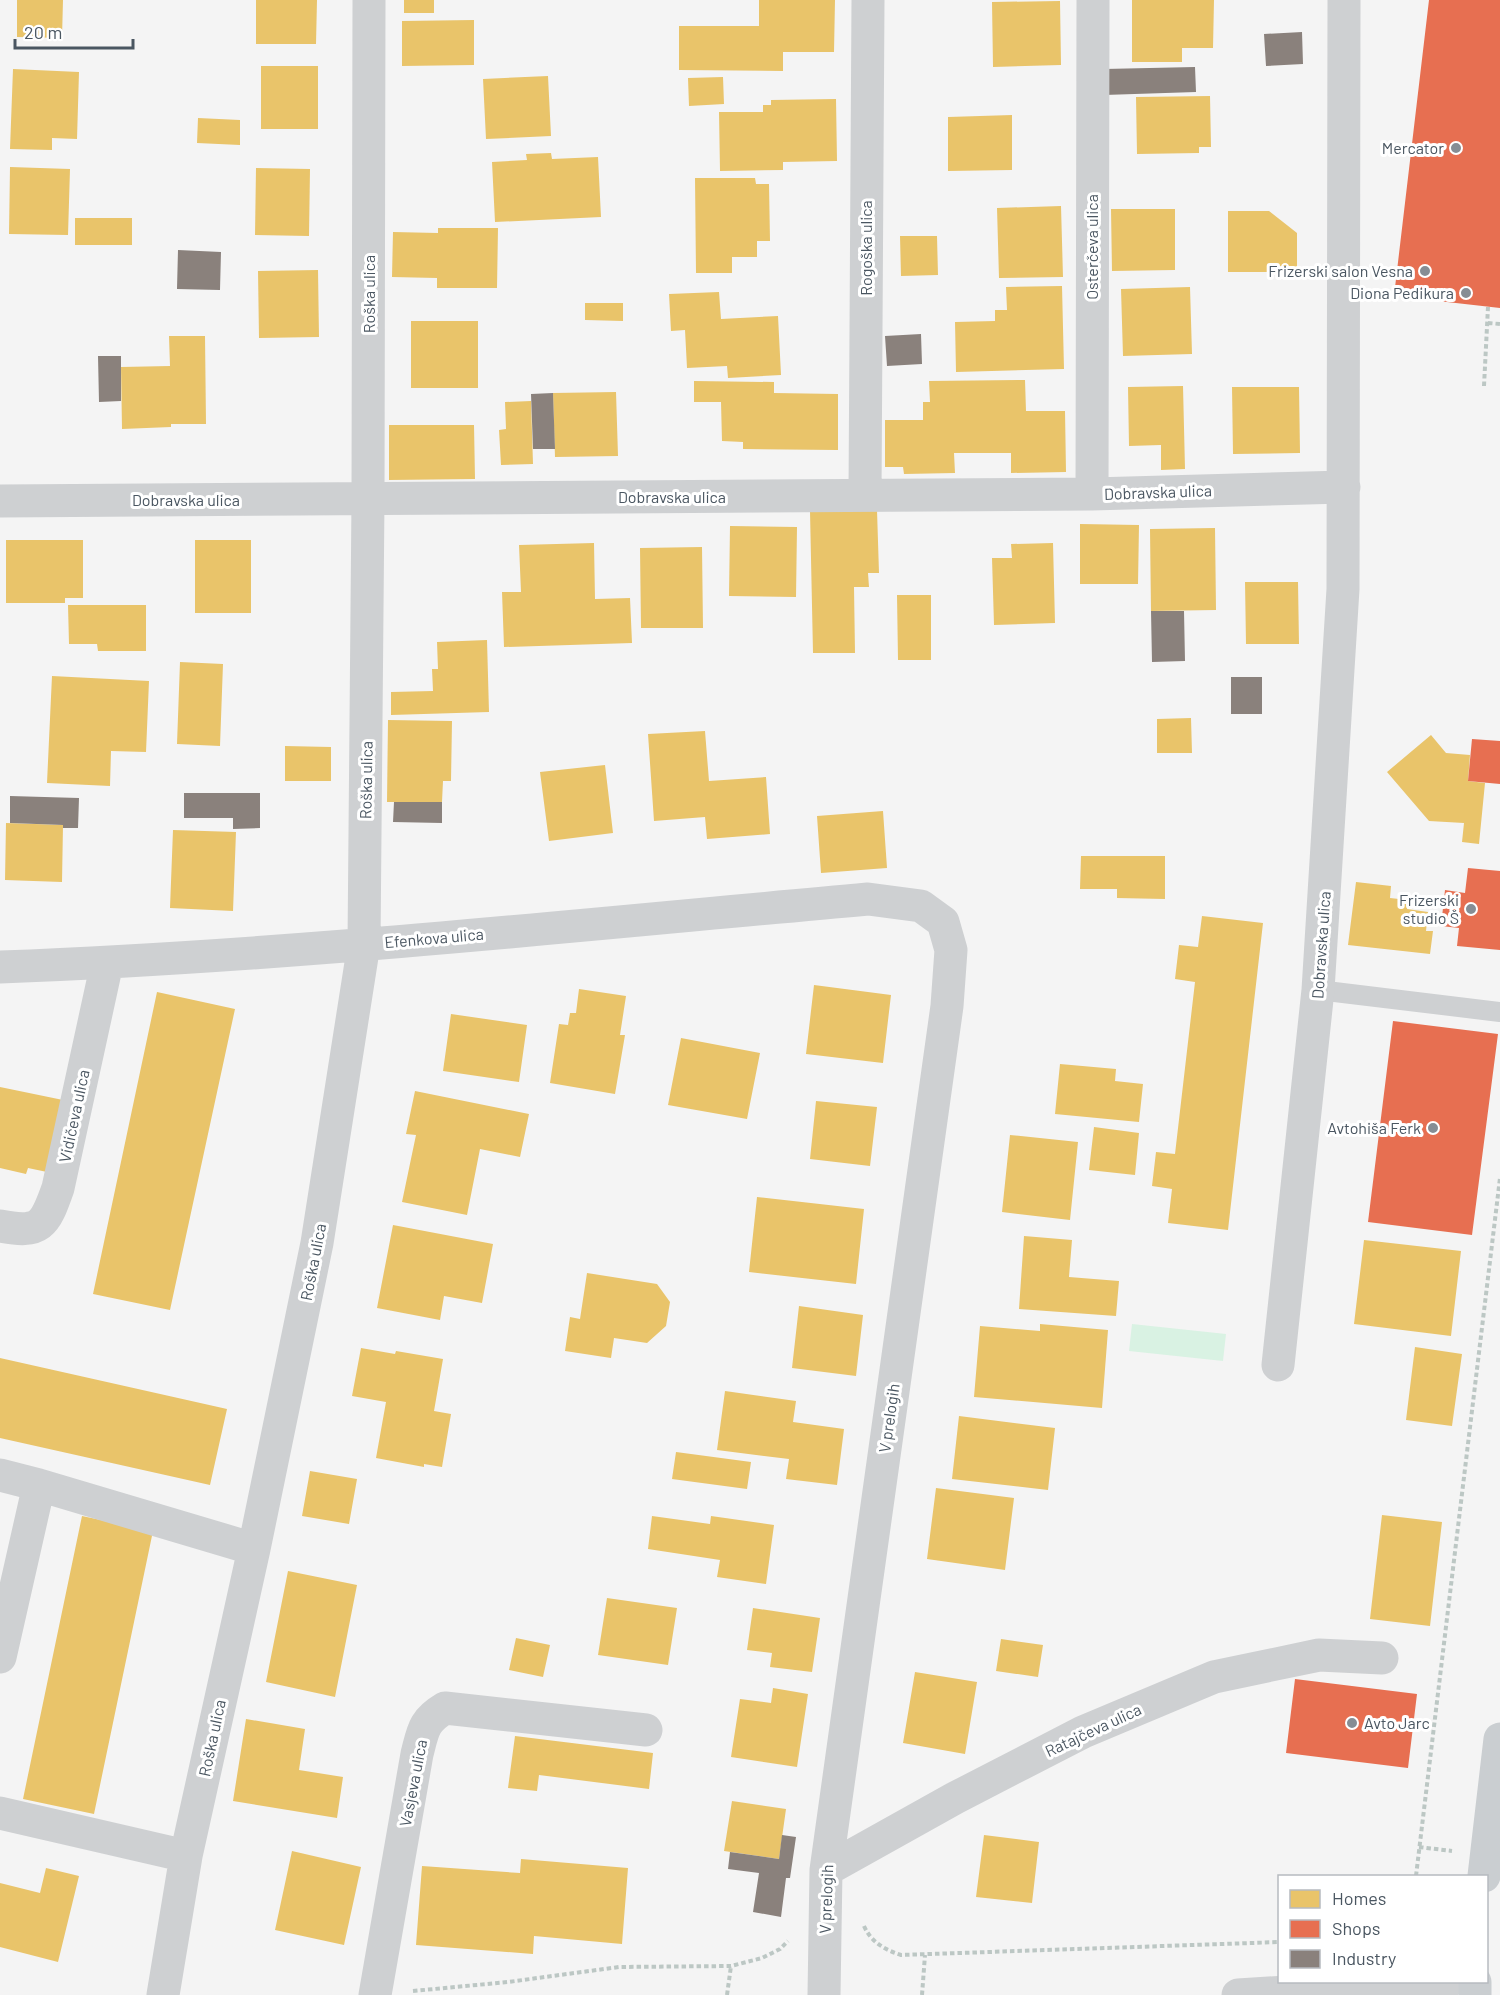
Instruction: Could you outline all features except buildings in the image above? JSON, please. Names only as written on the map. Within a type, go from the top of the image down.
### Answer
[{"type":"main road","points":[[1484,1875],[1500,1738]]},
{"type":"street","name":"Roška ulica","points":[[163,1995],[186,1856],[254,1549],[317,1243],[364,944],[369,0]]},
{"type":"street","name":"Rogoška ulica","points":[[865,495],[868,0]]},
{"type":"street","name":"Osterčeva ulica","points":[[1092,494],[1093,0]]},
{"type":"street","name":"Dobravska ulica","points":[[1278,1365],[1318,990],[1343,590],[1344,0]]},
{"type":"street","name":"Dobravska ulica","points":[[0,501],[1092,494],[1344,487]]},
{"type":"street","name":"Efenkova ulica","points":[[0,967],[107,963],[364,944],[868,899]]},
{"type":"street","name":"V prelogih","points":[[824,1995],[826,1870],[947,1006],[951,950],[943,922],[921,906],[868,899]]},
{"type":"street","name":"Vidičeva ulica","points":[[0,1226],[19,1230],[31,1229],[38,1226],[52,1204],[58,1188],[107,963]]},
{"type":"street","points":[[0,1475],[254,1549]]},
{"type":"street","points":[[0,1657],[39,1485]]},
{"type":"street","name":"Ratajčeva ulica","points":[[826,1870],[955,1798],[1083,1732],[1214,1677],[1319,1655],[1382,1658]]},
{"type":"street","name":"Vasjeva ulica","points":[[375,1995],[417,1754],[430,1717],[445,1708],[646,1730]]},
{"type":"street","points":[[0,1813],[186,1856]]},
{"type":"street","points":[[1239,1995],[1432,1983]]},
{"type":"lane","points":[[1318,990],[1500,1012]]},
{"type":"path","points":[[1484,386],[1488,307]]},
{"type":"path","points":[[1488,322],[1500,324]]},
{"type":"path","points":[[1416,1875],[1469,1451],[1500,1178]]},
{"type":"path","points":[[1419,1847],[1456,1851]]},
{"type":"path","points":[[861,1918],[868,1935],[886,1950],[902,1955],[1278,1942]]},
{"type":"path","points":[[410,1991],[619,1967],[731,1966],[762,1958],[780,1949],[788,1940]]},
{"type":"path","points":[[922,1995],[925,1955]]},
{"type":"path","points":[[727,1995],[731,1966]]},
{"type":"green space","points":[[1132,1324],[1226,1334],[1223,1361],[1129,1351]]},
{"type":"place","name":"Mercator","points":[[1456,148]]},
{"type":"place","name":"Frizerski salon Vesna","points":[[1425,271]]},
{"type":"place","name":"Diona Pedikura","points":[[1466,293]]},
{"type":"place","name":"Frizerski studio Š","points":[[1471,909]]},
{"type":"place","name":"Avtohiša Ferk","points":[[1433,1128]]},
{"type":"place","name":"Avto Jarc","points":[[1352,1723]]}]
